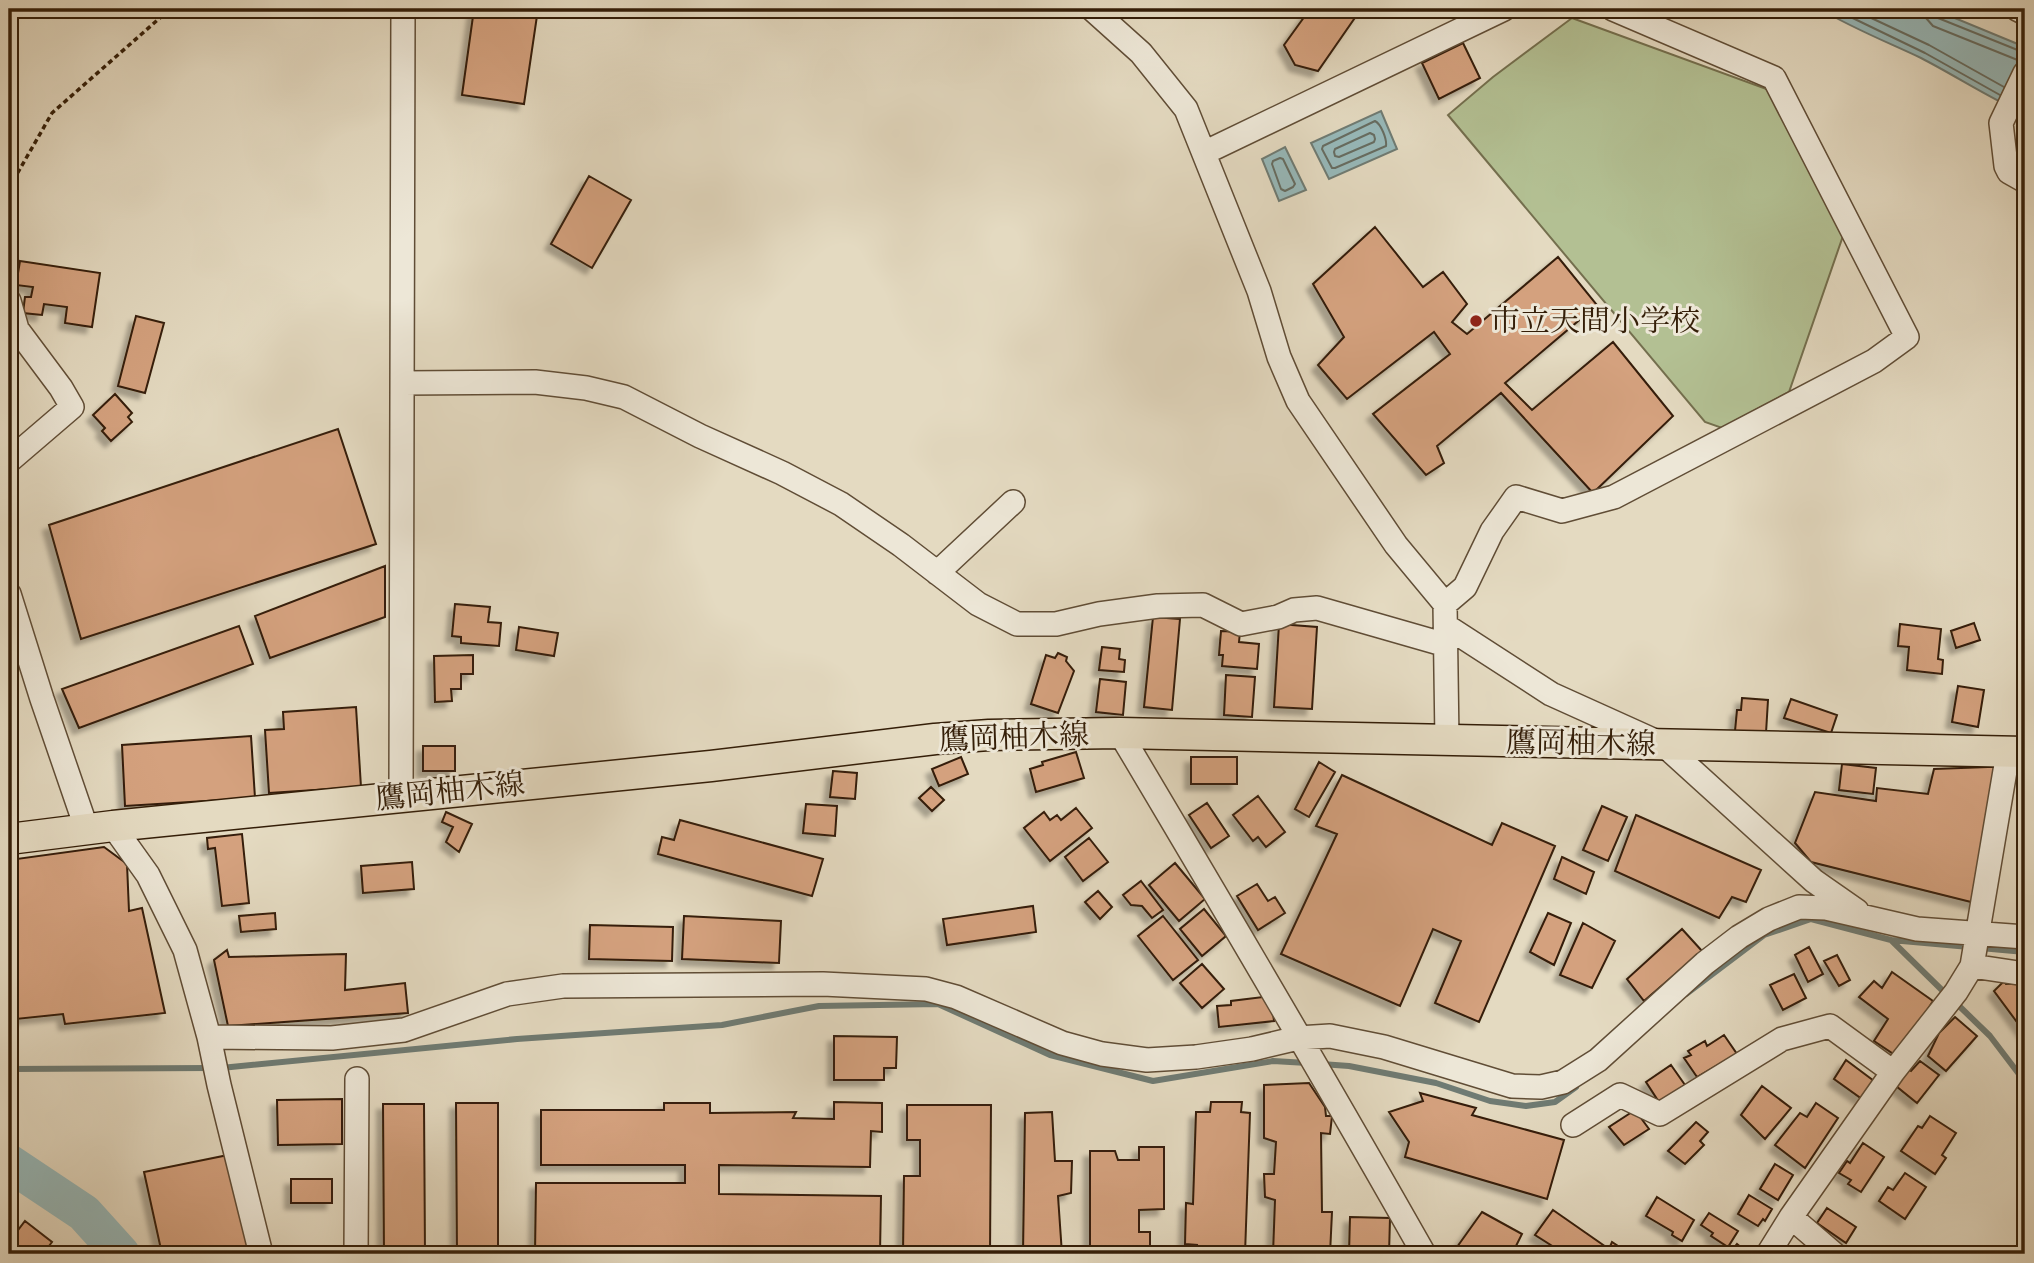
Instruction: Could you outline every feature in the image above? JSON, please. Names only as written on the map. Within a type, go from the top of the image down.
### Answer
[{"type":"main road","name":"鷹岡柚木線","points":[[9,839],[989,734],[1120,733],[2017,752]]},
{"type":"street","points":[[401,796],[403,9]]},
{"type":"street","points":[[1092,9],[1141,54],[1186,110],[1259,291],[1279,357],[1298,401],[1396,545],[1446,625],[1552,694],[1664,745],[1814,881],[1867,918]]},
{"type":"street","points":[[1204,153],[1504,9]]},
{"type":"street","points":[[1447,741],[1446,625],[1492,531],[1516,497],[1562,511],[1614,497],[1874,360],[1907,337],[1774,78],[1613,9]]},
{"type":"street","points":[[2017,9],[2025,13]]},
{"type":"street","points":[[2025,73],[2001,123],[2006,166],[2009,173],[2025,181]]},
{"type":"street","points":[[9,301],[17,329],[61,387],[72,407],[9,461]]},
{"type":"street","points":[[403,383],[535,382],[586,388],[624,397],[841,503],[978,604],[1017,624],[1056,624],[1099,614],[1158,606],[1203,606],[1241,624],[1278,617],[1294,610],[1317,608],[1446,625]]},
{"type":"street","points":[[937,573],[1013,502]]},
{"type":"street","points":[[9,594],[42,699],[100,828],[148,875],[185,950],[211,1044],[261,1254]]},
{"type":"street","points":[[1120,733],[1300,1041],[1322,1074],[1424,1254]]},
{"type":"street","points":[[1768,1254],[1892,1072],[1956,992],[1972,966],[2017,752]]},
{"type":"street","points":[[211,1044],[332,1038],[404,1030],[507,994],[563,986],[823,984],[926,989],[956,997],[1062,1043],[1102,1054],[1147,1059],[1196,1057],[1330,1037],[1384,1047],[1512,1086],[1541,1087],[1563,1082],[1598,1060],[1705,963],[1738,937],[1769,919],[1799,907],[1826,908],[1917,929],[2025,937]]},
{"type":"street","points":[[1972,966],[2025,974]]},
{"type":"street","points":[[1573,1125],[1620,1095],[1660,1114],[1782,1039],[1830,1026],[1892,1072]]},
{"type":"street","points":[[356,1254],[357,1079]]},
{"type":"street","points":[[1791,1217],[1834,1254]]},
{"type":"path","points":[[9,188],[52,113],[170,9]]},
{"type":"green space","points":[[1572,18],[1772,91],[1844,233],[1789,392],[1722,428],[1705,422],[1448,115],[1493,77]]},
{"type":"water","points":[[1820,9],[1933,9],[2025,47],[2025,114],[1921,58]]},
{"type":"water","points":[[1381,111],[1397,149],[1329,179],[1311,143]]},
{"type":"water","points":[[1285,147],[1306,190],[1279,201],[1262,159]]},
{"type":"building","points":[[474,9],[538,9],[524,104],[462,95]]},
{"type":"building","points":[[1310,9],[1361,9],[1318,71],[1295,65],[1284,45]]},
{"type":"building","points":[[1463,43],[1480,78],[1439,99],[1422,63]]},
{"type":"building","points":[[589,176],[631,200],[592,268],[551,244]]},
{"type":"building","points":[[1375,227],[1423,287],[1443,272],[1467,304],[1452,322],[1467,334],[1558,257],[1597,305],[1505,383],[1532,410],[1613,342],[1673,416],[1593,493],[1501,393],[1437,446],[1444,463],[1426,475],[1373,414],[1450,354],[1434,332],[1347,399],[1318,365],[1344,337],[1313,284]]},
{"type":"building","points":[[20,261],[100,273],[92,327],[65,323],[67,307],[44,304],[42,315],[23,313],[25,297],[31,297],[33,287],[16,285]]},
{"type":"building","points":[[136,316],[164,323],[145,393],[118,386]]},
{"type":"building","points":[[115,394],[132,413],[128,417],[132,422],[111,441],[102,431],[105,428],[93,415]]},
{"type":"building","points":[[338,429],[376,544],[81,639],[49,525]]},
{"type":"building","points":[[385,566],[385,617],[270,658],[255,616]]},
{"type":"building","points":[[455,604],[490,607],[488,622],[501,623],[499,646],[461,643],[461,637],[452,636]]},
{"type":"building","points":[[1153,617],[1180,619],[1172,710],[1144,707]]},
{"type":"building","points":[[1974,623],[1980,640],[1956,648],[1951,631]]},
{"type":"building","points":[[1279,624],[1317,627],[1312,709],[1274,707]]},
{"type":"building","points":[[1900,624],[1941,629],[1938,659],[1943,660],[1942,674],[1907,670],[1909,647],[1898,646]]},
{"type":"building","points":[[239,626],[253,664],[79,728],[62,689]]},
{"type":"building","points":[[519,627],[558,633],[554,656],[516,650]]},
{"type":"building","points":[[1221,631],[1240,632],[1239,642],[1259,644],[1257,669],[1222,666],[1223,655],[1219,655]]},
{"type":"building","points":[[1102,647],[1120,649],[1119,659],[1125,660],[1124,672],[1099,670]]},
{"type":"building","points":[[1058,653],[1067,657],[1066,661],[1074,671],[1058,713],[1031,704],[1046,655],[1055,658]]},
{"type":"building","points":[[473,655],[473,674],[461,674],[461,689],[451,689],[452,701],[435,702],[434,656]]},
{"type":"building","points":[[1226,675],[1255,677],[1252,717],[1224,715]]},
{"type":"building","points":[[1100,679],[1126,682],[1123,715],[1096,712]]},
{"type":"building","points":[[1958,686],[1984,690],[1978,727],[1952,722]]},
{"type":"building","points":[[1742,698],[1768,700],[1766,733],[1735,731],[1737,710],[1741,710]]},
{"type":"building","points":[[1791,699],[1837,715],[1831,733],[1784,718]]},
{"type":"building","points":[[356,707],[361,787],[269,793],[265,730],[284,729],[283,712]]},
{"type":"building","points":[[251,736],[255,798],[125,806],[122,745]]},
{"type":"building","points":[[423,746],[455,746],[455,771],[423,771]]},
{"type":"building","points":[[1076,752],[1084,778],[1036,792],[1030,769],[1043,765],[1042,762]]},
{"type":"building","points":[[961,757],[968,774],[939,786],[932,769]]},
{"type":"building","points":[[1191,757],[1237,757],[1237,784],[1191,784]]},
{"type":"building","points":[[1319,762],[1335,772],[1309,817],[1295,809]]},
{"type":"building","points":[[1842,764],[1876,768],[1873,794],[1839,790]]},
{"type":"building","points":[[2015,766],[1991,907],[1811,862],[1795,843],[1815,792],[1876,801],[1877,788],[1928,794],[1934,769]]},
{"type":"building","points":[[833,771],[857,773],[855,799],[830,797]]},
{"type":"building","points":[[1342,775],[1492,845],[1502,823],[1555,846],[1479,1022],[1435,1003],[1461,941],[1433,929],[1400,1006],[1281,954],[1337,834],[1316,826]]},
{"type":"building","points":[[931,787],[944,800],[932,811],[919,798]]},
{"type":"building","points":[[1258,796],[1285,832],[1266,847],[1258,837],[1253,841],[1233,815]]},
{"type":"building","points":[[1207,803],[1229,836],[1211,848],[1189,815]]},
{"type":"building","points":[[806,804],[837,806],[835,836],[803,833]]},
{"type":"building","points":[[1602,806],[1627,817],[1608,861],[1583,850]]},
{"type":"building","points":[[1076,808],[1092,828],[1050,861],[1024,828],[1044,812],[1050,820],[1057,815],[1061,820]]},
{"type":"building","points":[[446,812],[472,824],[459,852],[446,842],[453,827],[442,822]]},
{"type":"building","points":[[1636,815],[1761,870],[1746,902],[1732,897],[1719,918],[1615,871]]},
{"type":"building","points":[[680,820],[823,859],[812,896],[658,854],[662,837],[674,840]]},
{"type":"building","points":[[242,834],[249,903],[222,906],[215,848],[208,849],[207,838]]},
{"type":"building","points":[[1089,838],[1108,862],[1083,881],[1065,857]]},
{"type":"building","points":[[104,847],[127,864],[129,911],[142,908],[165,1013],[65,1024],[63,1014],[16,1019],[17,1006],[9,1006],[9,860]]},
{"type":"building","points":[[1562,857],[1594,872],[1586,894],[1554,879]]},
{"type":"building","points":[[412,862],[414,889],[363,893],[361,866]]},
{"type":"building","points":[[1175,863],[1205,899],[1179,921],[1149,885]]},
{"type":"building","points":[[1141,881],[1163,910],[1152,918],[1142,906],[1131,905],[1123,895]]},
{"type":"building","points":[[1257,884],[1268,901],[1275,897],[1285,913],[1258,930],[1237,896]]},
{"type":"building","points":[[1098,891],[1112,907],[1100,919],[1085,902]]},
{"type":"building","points":[[1033,906],[1036,932],[947,945],[943,919]]},
{"type":"building","points":[[1204,909],[1226,936],[1202,956],[1180,929]]},
{"type":"building","points":[[275,913],[276,929],[241,932],[239,916]]},
{"type":"building","points":[[1548,913],[1571,923],[1554,965],[1530,952]]},
{"type":"building","points":[[684,916],[781,921],[779,963],[682,959]]},
{"type":"building","points":[[1163,916],[1198,960],[1173,980],[1138,936]]},
{"type":"building","points":[[1583,923],[1615,941],[1592,988],[1560,975]]},
{"type":"building","points":[[590,925],[673,927],[672,961],[589,959]]},
{"type":"building","points":[[1682,929],[1702,951],[1644,1001],[1627,979]]},
{"type":"building","points":[[1809,947],[1823,974],[1808,982],[1795,955]]},
{"type":"building","points":[[227,950],[229,957],[346,954],[345,990],[405,983],[408,1013],[228,1026],[214,960]]},
{"type":"building","points":[[1837,955],[1850,980],[1839,986],[1824,961]]},
{"type":"building","points":[[1202,964],[1224,989],[1202,1008],[1180,983]]},
{"type":"building","points":[[1892,972],[1933,1001],[1898,1057],[1874,1041],[1888,1019],[1859,997],[1874,981],[1882,988]]},
{"type":"building","points":[[1794,974],[1806,998],[1783,1010],[1770,985]]},
{"type":"building","points":[[2004,981],[2006,984],[2025,983],[2025,1033],[1994,991]]},
{"type":"building","points":[[1271,996],[1274,1021],[1219,1027],[1217,1006],[1231,1005],[1231,1001]]},
{"type":"building","points":[[1955,1017],[1977,1036],[1946,1071],[1928,1056],[1939,1033]]},
{"type":"building","points":[[1724,1035],[1737,1054],[1697,1077],[1684,1058],[1691,1055],[1688,1051],[1705,1041],[1707,1046]]},
{"type":"building","points":[[834,1036],[897,1037],[896,1068],[884,1068],[884,1080],[834,1080]]},
{"type":"building","points":[[1846,1060],[1874,1081],[1862,1099],[1834,1079]]},
{"type":"building","points":[[1920,1061],[1939,1075],[1917,1103],[1896,1086],[1908,1069],[1911,1071]]},
{"type":"building","points":[[1671,1065],[1685,1085],[1659,1102],[1646,1082]]},
{"type":"building","points":[[1309,1083],[1325,1107],[1326,1116],[1332,1116],[1330,1134],[1321,1133],[1322,1212],[1332,1212],[1330,1254],[1273,1254],[1275,1200],[1265,1197],[1264,1174],[1274,1174],[1276,1142],[1264,1138],[1264,1085]]},
{"type":"building","points":[[1762,1086],[1791,1108],[1765,1139],[1741,1115]]},
{"type":"building","points":[[1420,1093],[1476,1108],[1472,1115],[1564,1140],[1547,1199],[1405,1157],[1409,1142],[1389,1112],[1423,1101]]},
{"type":"building","points":[[342,1099],[342,1144],[278,1145],[277,1100]]},
{"type":"building","points":[[834,1102],[882,1103],[882,1132],[871,1131],[870,1167],[719,1165],[719,1194],[881,1196],[880,1254],[535,1254],[536,1183],[685,1183],[685,1165],[541,1165],[541,1110],[664,1110],[664,1103],[710,1103],[710,1113],[796,1112],[793,1118],[834,1119]]},
{"type":"building","points":[[1211,1102],[1242,1102],[1241,1112],[1250,1113],[1245,1254],[1196,1254],[1197,1245],[1185,1244],[1186,1203],[1193,1204],[1196,1112],[1210,1112]]},
{"type":"building","points":[[456,1103],[498,1103],[498,1246],[514,1246],[514,1254],[457,1254]]},
{"type":"building","points":[[1816,1103],[1838,1118],[1805,1168],[1775,1145],[1800,1113],[1807,1117]]},
{"type":"building","points":[[383,1104],[424,1104],[425,1254],[384,1254]]},
{"type":"building","points":[[907,1105],[991,1105],[990,1254],[903,1254],[904,1176],[920,1176],[920,1140],[907,1140]]},
{"type":"building","points":[[1635,1110],[1649,1129],[1624,1145],[1609,1127]]},
{"type":"building","points":[[1052,1112],[1055,1161],[1072,1161],[1071,1193],[1058,1196],[1062,1254],[1023,1254],[1025,1113]]},
{"type":"building","points":[[1930,1116],[1956,1133],[1942,1155],[1946,1158],[1935,1174],[1901,1151],[1918,1126],[1922,1128]]},
{"type":"building","points":[[1696,1122],[1708,1132],[1700,1141],[1704,1145],[1685,1164],[1668,1151]]},
{"type":"building","points":[[1863,1143],[1884,1157],[1861,1192],[1848,1184],[1851,1180],[1839,1173],[1847,1161],[1850,1163]]},
{"type":"building","points":[[1139,1147],[1164,1147],[1164,1209],[1139,1210],[1139,1232],[1150,1232],[1150,1254],[1090,1254],[1090,1151],[1115,1151],[1118,1160],[1139,1160]]},
{"type":"building","points":[[233,1154],[253,1254],[162,1254],[144,1172]]},
{"type":"building","points":[[1775,1164],[1793,1175],[1778,1200],[1760,1189]]},
{"type":"building","points":[[1905,1173],[1926,1187],[1905,1219],[1879,1201],[1888,1187],[1893,1190]]},
{"type":"building","points":[[291,1179],[332,1179],[332,1203],[291,1203]]},
{"type":"building","points":[[1749,1195],[1772,1209],[1765,1221],[1763,1219],[1758,1226],[1738,1214]]},
{"type":"building","points":[[1657,1197],[1694,1220],[1682,1241],[1672,1235],[1673,1232],[1646,1216]]},
{"type":"building","points":[[1827,1208],[1856,1227],[1846,1243],[1817,1223]]},
{"type":"building","points":[[1553,1210],[1609,1249],[1612,1242],[1630,1254],[1565,1254],[1535,1235]]},
{"type":"building","points":[[1482,1212],[1522,1234],[1512,1254],[1460,1254],[1457,1247]]},
{"type":"building","points":[[1709,1213],[1738,1231],[1728,1247],[1711,1236],[1713,1233],[1701,1225]]},
{"type":"building","points":[[1350,1217],[1390,1218],[1389,1254],[1349,1254]]},
{"type":"building","points":[[25,1221],[52,1242],[43,1254],[9,1254],[9,1242]]},
{"type":"building","points":[[1737,1244],[1748,1253],[1748,1254],[1729,1254]]},
{"type":"waterway","points":[[1686,994],[1764,935],[1811,919],[1891,940],[2025,952]]},
{"type":"waterway","points":[[1891,940],[1947,995]]},
{"type":"waterway","points":[[1955,1002],[1990,1036],[2025,1082]]},
{"type":"waterway","points":[[221,1068],[517,1039],[722,1025],[819,1006],[938,1004],[1050,1055],[1153,1081],[1273,1061],[1307,1063]]},
{"type":"waterway","points":[[1321,1064],[1349,1066],[1436,1083],[1490,1101],[1526,1106],[1555,1102],[1576,1087]]},
{"type":"waterway","points":[[9,1069],[210,1068]]},
{"type":"waterway","points":[[9,1163],[84,1213],[121,1254]]},
{"type":"place","name":"市立天間小学校","points":[[1476,321]]}]
